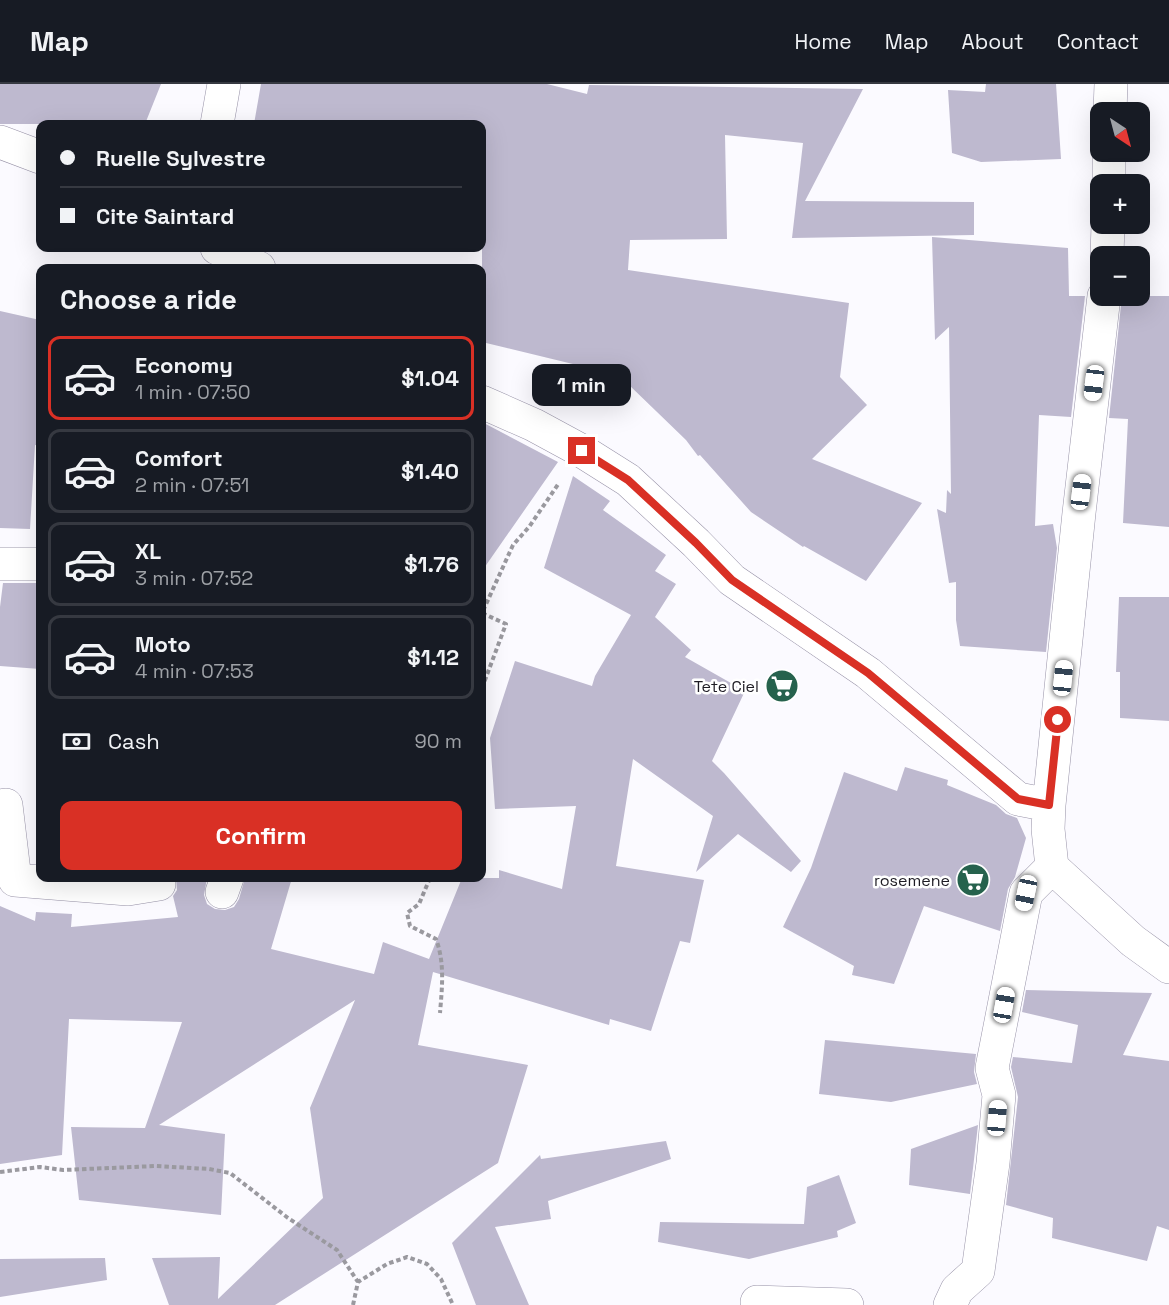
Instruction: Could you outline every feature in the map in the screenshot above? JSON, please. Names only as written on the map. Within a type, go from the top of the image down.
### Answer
[{"type":"street","points":[[218,120],[225,84]]},
{"type":"street","points":[[1110,102],[1111,84]]},
{"type":"street","points":[[0,142],[36,156]]},
{"type":"street","points":[[226,252],[251,264]]},
{"type":"street","points":[[1103,306],[1079,513],[1048,829],[1052,867],[1133,941],[1169,967]]},
{"type":"street","points":[[486,404],[534,425],[628,480],[732,580],[868,673],[1018,799],[1049,805]]},
{"type":"street","points":[[0,564],[36,564]]},
{"type":"street","points":[[0,806],[6,806],[15,880],[36,882]]},
{"type":"street","points":[[950,1305],[957,1290],[978,1271],[993,1163],[999,1095],[992,1068],[1026,893],[1052,867]]},
{"type":"street","points":[[40,882],[128,889],[159,884]]},
{"type":"street","points":[[757,1302],[847,1305]]},
{"type":"path","points":[[486,604],[513,545],[529,527],[582,451]]},
{"type":"path","points":[[486,615],[506,624],[486,677]]},
{"type":"path","points":[[427,882],[419,904],[406,913],[410,926],[436,939],[441,953],[440,1013]]},
{"type":"path","points":[[0,1172],[40,1167],[63,1170],[156,1166],[209,1168],[230,1173],[288,1218],[337,1250],[358,1282]]},
{"type":"path","points":[[352,1305],[358,1282],[387,1264],[407,1257],[427,1264],[441,1279],[453,1305]]},
{"type":"building","points":[[0,84],[161,84],[147,120],[36,120],[36,124],[0,124]]},
{"type":"building","points":[[261,84],[547,84],[587,94],[589,85],[863,89],[805,201],[974,202],[974,235],[792,238],[803,143],[725,135],[727,239],[630,240],[628,270],[849,303],[840,377],[867,405],[812,459],[922,503],[866,581],[803,547],[751,512],[700,455],[698,456],[686,440],[627,383],[617,404],[568,385],[577,365],[486,343],[486,264],[482,264],[482,252],[486,252],[486,120],[255,120]]},
{"type":"building","points":[[986,84],[1056,84],[1061,159],[981,162],[952,153],[948,90],[985,92]]},
{"type":"building","points":[[932,237],[1068,248],[1069,296],[1085,296],[1071,417],[1039,415],[1035,526],[1053,524],[1057,548],[1046,652],[960,646],[956,620],[956,582],[949,583],[937,509],[946,513],[947,490],[951,494],[949,327],[935,340]]},
{"type":"building","points":[[1150,296],[1169,296],[1169,527],[1123,523],[1128,419],[1109,418],[1121,306],[1150,306]]},
{"type":"building","points":[[0,311],[36,319],[36,445],[30,529],[0,528]]},
{"type":"building","points":[[486,424],[558,462],[486,565]]},
{"type":"building","points":[[573,476],[610,501],[603,510],[666,555],[655,571],[676,584],[655,617],[691,650],[685,657],[745,691],[712,761],[801,861],[791,872],[738,834],[696,872],[713,816],[633,759],[616,866],[704,880],[690,943],[680,941],[651,1031],[610,1019],[609,1025],[433,972],[418,1045],[528,1065],[498,1163],[275,1305],[169,1305],[152,1258],[220,1257],[218,1299],[323,1198],[310,1108],[355,1000],[159,1125],[225,1134],[221,1215],[79,1200],[71,1127],[145,1128],[182,1022],[69,1019],[62,1155],[0,1164],[0,906],[35,921],[36,912],[72,914],[71,927],[178,917],[173,896],[177,890],[176,882],[206,882],[204,895],[207,904],[215,909],[225,910],[234,907],[244,882],[291,882],[271,949],[374,974],[383,942],[429,959],[460,882],[486,882],[486,878],[499,878],[499,870],[562,889],[576,806],[495,809],[490,738],[515,661],[592,686],[595,676],[631,615],[544,568]]},
{"type":"building","points":[[3,583],[36,583],[36,669],[0,666],[0,607]]},
{"type":"building","points":[[1119,597],[1169,597],[1169,721],[1120,718],[1120,672],[1116,672]]},
{"type":"building","points":[[905,767],[948,780],[947,785],[996,805],[1006,814],[1017,818],[1026,838],[1015,877],[1008,889],[1000,931],[924,906],[894,984],[852,975],[854,966],[783,927],[811,868],[844,772],[897,791]]},
{"type":"building","points":[[1026,990],[1152,993],[1123,1055],[1169,1061],[1169,1230],[1157,1226],[1147,1261],[1052,1238],[1053,1218],[1006,1205],[1018,1097],[1011,1067],[1013,1057],[1072,1063],[1078,1025],[1022,1012]]},
{"type":"building","points":[[825,1040],[976,1054],[974,1072],[977,1084],[891,1102],[819,1094]]},
{"type":"building","points":[[978,1125],[970,1194],[909,1185],[911,1149]]},
{"type":"building","points":[[666,1141],[671,1159],[548,1201],[551,1219],[495,1227],[529,1305],[476,1305],[452,1243],[540,1155],[541,1159]]},
{"type":"building","points":[[839,1175],[856,1223],[837,1231],[838,1237],[749,1259],[658,1242],[660,1222],[804,1224],[807,1187]]},
{"type":"building","points":[[105,1258],[107,1280],[0,1297],[0,1259]]},
{"type":"place","name":"Tete Ciel","points":[[782,686]]},
{"type":"place","name":"rosemene","points":[[973,880]]},
{"type":"route","points":[[582,451],[628,480],[732,580],[868,673],[1018,799],[1049,805],[1058,720]]}]
